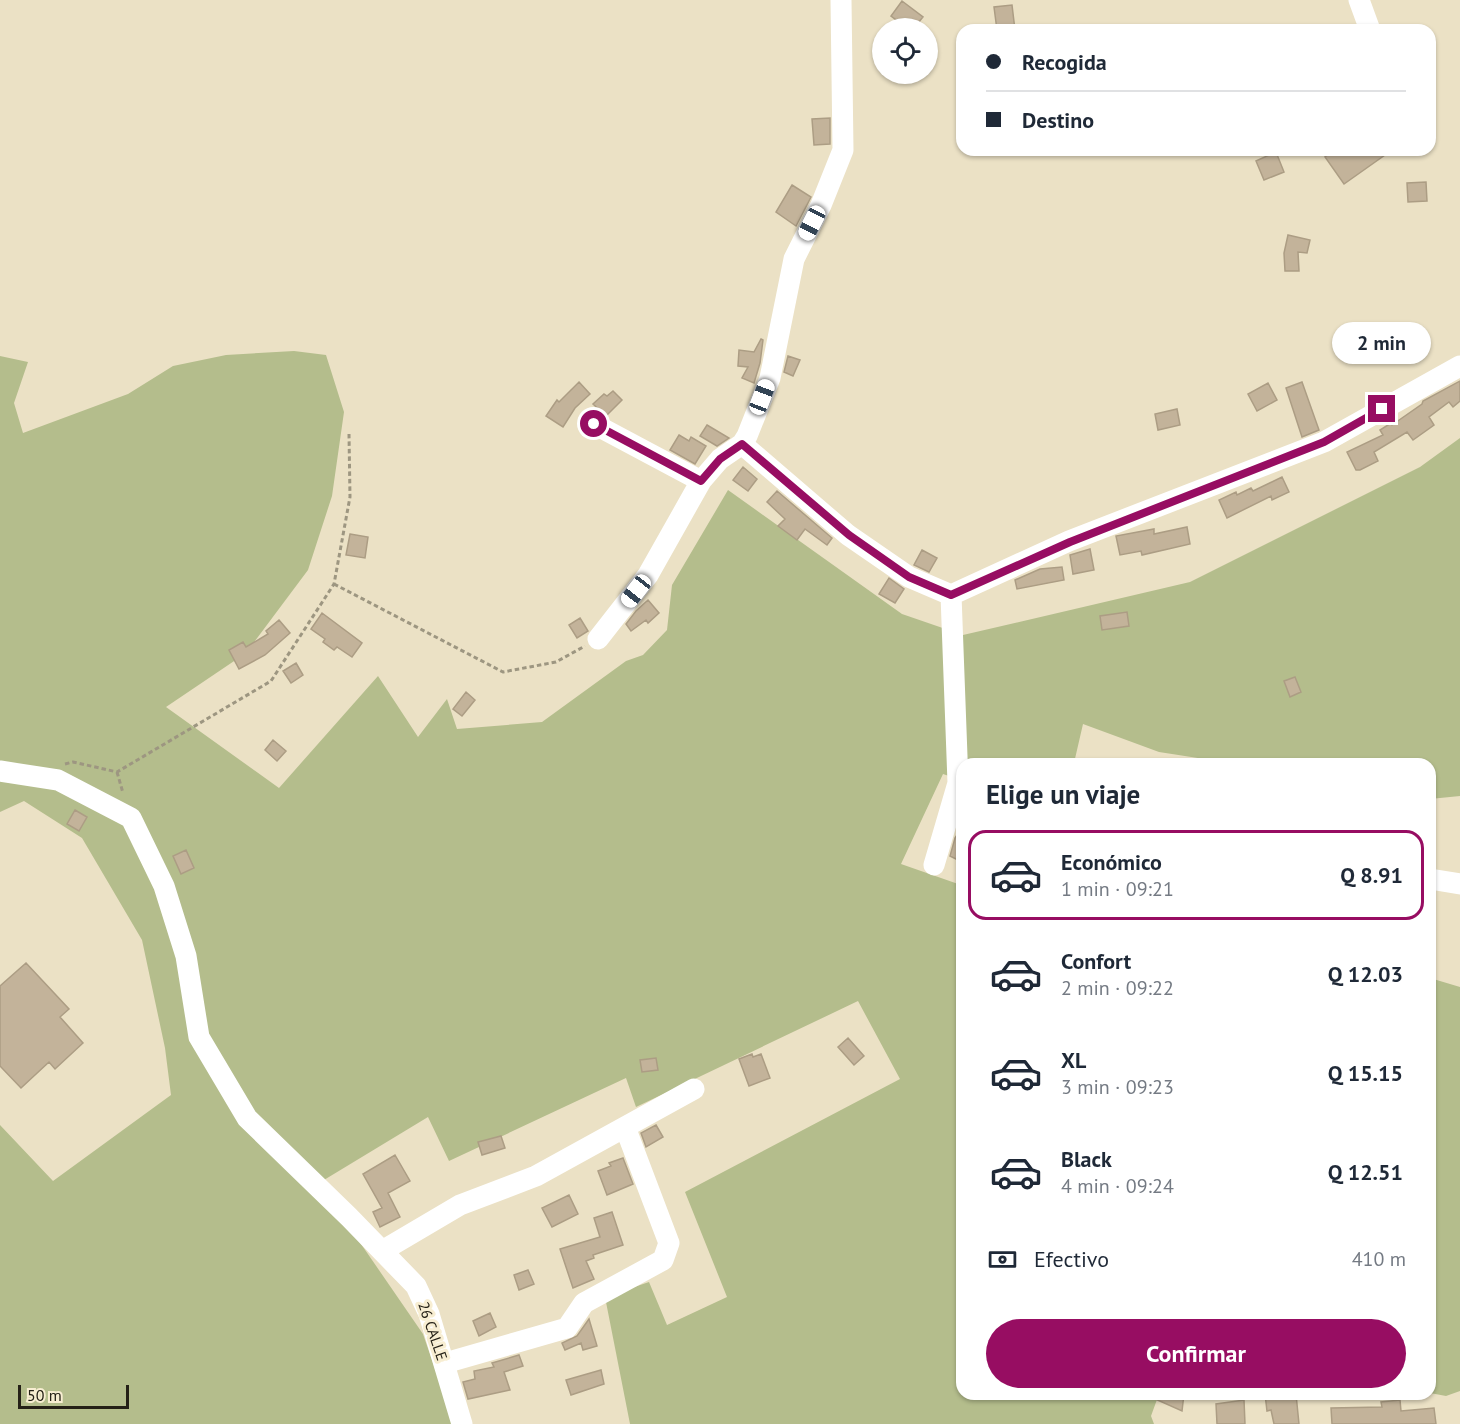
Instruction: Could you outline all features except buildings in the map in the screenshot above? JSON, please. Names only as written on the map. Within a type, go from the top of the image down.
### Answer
[{"type":"street","points":[[598,639],[648,575],[701,481],[720,459],[742,444],[770,378],[794,259],[821,205],[843,150],[841,0]]},
{"type":"street","points":[[1359,0],[1368,24]]},
{"type":"street","points":[[742,444],[849,535],[909,577],[951,595],[1080,537],[1324,442],[1460,366]]},
{"type":"street","points":[[594,424],[701,481]]},
{"type":"street","points":[[951,595],[959,758]]},
{"type":"street","name":"26 CALLE","points":[[0,771],[58,780],[131,818],[164,886],[186,956],[199,1037],[247,1118],[416,1286],[429,1314],[462,1424]]},
{"type":"street","points":[[934,866],[956,796]]},
{"type":"street","points":[[1436,880],[1460,884]]},
{"type":"street","points":[[382,1251],[460,1205],[536,1176],[694,1089]]},
{"type":"street","points":[[445,1363],[567,1328],[584,1303],[663,1260],[669,1244],[625,1127]]},
{"type":"path","points":[[117,772],[271,681],[334,584],[350,497],[349,434]]},
{"type":"path","points":[[334,584],[503,672],[556,662],[598,639]]},
{"type":"green space","points":[[294,351],[326,355],[344,412],[332,496],[308,570],[246,653],[166,707],[279,788],[378,676],[418,737],[447,699],[457,729],[542,722],[626,661],[643,655],[667,630],[672,585],[728,490],[902,614],[963,635],[1190,582],[1420,467],[1460,438],[1460,796],[1436,798],[1436,758],[1198,758],[1159,752],[1083,724],[1075,758],[956,758],[956,778],[943,774],[901,864],[956,883],[956,1400],[1157,1400],[1151,1416],[1154,1424],[630,1424],[605,1297],[649,1282],[667,1325],[727,1297],[685,1192],[900,1079],[858,1001],[636,1107],[626,1078],[449,1161],[428,1117],[319,1183],[423,1334],[454,1424],[0,1424],[0,1125],[53,1181],[171,1095],[165,1048],[142,940],[82,838],[24,801],[0,812],[0,356],[28,362],[14,403],[23,433],[128,394],[173,366],[226,355]]},
{"type":"green space","points":[[1436,980],[1460,987],[1460,1391],[1446,1396],[1436,1394]]},
{"type":"route","points":[[594,424],[701,481],[720,459],[742,444],[849,535],[909,577],[951,595],[1070,542],[1225,479],[1324,442],[1382,409]]}]
